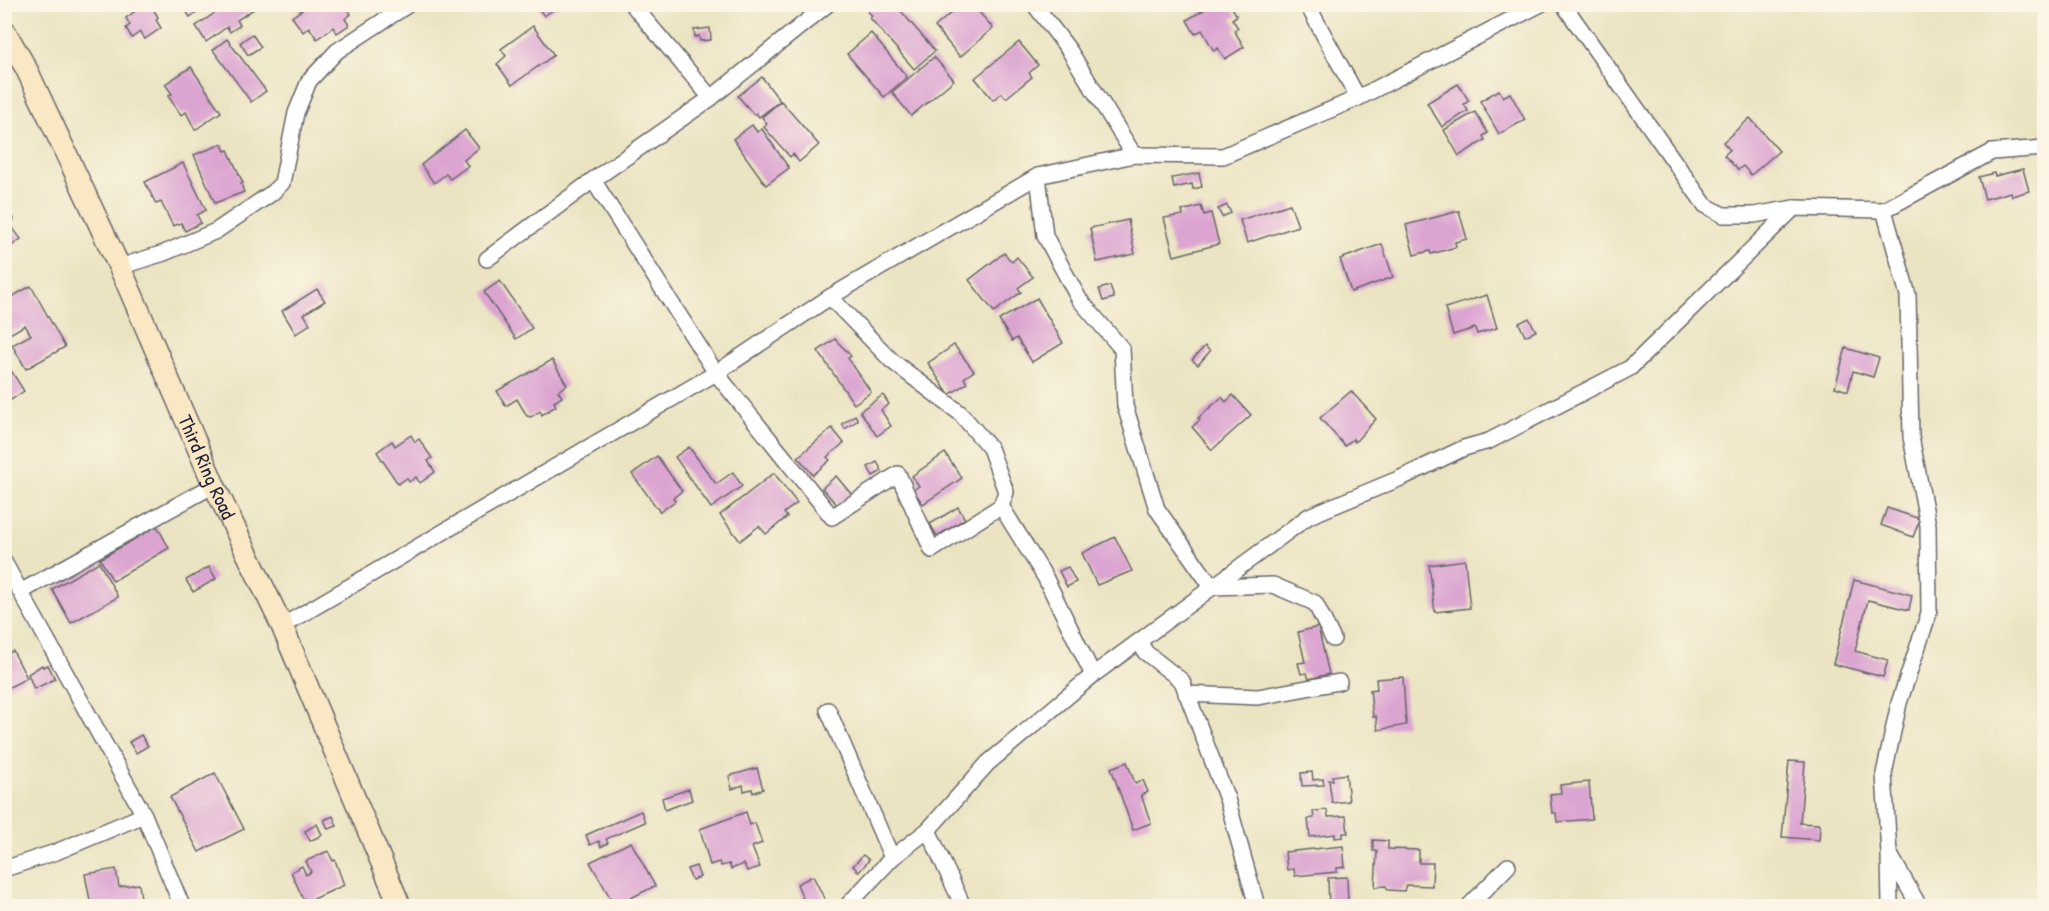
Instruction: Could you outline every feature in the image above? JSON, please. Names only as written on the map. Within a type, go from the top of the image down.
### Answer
[{"type":"street","points":[[119,267],[164,253],[216,231],[272,193],[282,183],[296,113],[309,81],[337,51],[410,4]]},
{"type":"street","points":[[632,4],[711,98]]},
{"type":"street","points":[[487,259],[593,180],[711,98],[828,4]]},
{"type":"street","points":[[1034,4],[1070,50],[1134,155]]},
{"type":"street","points":[[1307,4],[1358,98]]},
{"type":"street","points":[[282,626],[716,373],[830,297],[1038,176],[1134,155],[1223,156],[1358,98],[1541,4]]},
{"type":"street","points":[[1563,4],[1705,205],[1723,215],[1754,215],[1794,208],[1884,210],[1992,152],[2044,148]]},
{"type":"street","name":"Third Ring Road","points":[[4,30],[26,68],[119,267],[214,484],[282,626],[400,906]]},
{"type":"street","points":[[1038,176],[1045,236],[1079,299],[1122,349],[1125,406],[1157,509],[1212,587]]},
{"type":"street","points":[[593,180],[716,373],[832,517],[898,474],[932,550],[1001,506],[1006,492],[990,448],[960,414],[892,361],[830,297]]},
{"type":"street","points":[[847,906],[892,858],[928,830],[988,763],[1093,675],[1212,587],[1309,516],[1401,478],[1464,448],[1488,441],[1629,368],[1794,208]]},
{"type":"street","points":[[1884,210],[1908,295],[1911,437],[1928,525],[1929,613],[1899,703],[1884,774],[1890,906]]},
{"type":"street","points":[[22,591],[214,484]]},
{"type":"street","points":[[1001,506],[1046,577],[1093,675]]},
{"type":"street","points":[[4,562],[144,815],[182,906]]},
{"type":"street","points":[[1212,587],[1273,585],[1315,603],[1333,639]]},
{"type":"street","points":[[1140,642],[1144,652],[1182,681],[1227,799],[1257,906]]},
{"type":"street","points":[[1186,694],[1258,697],[1339,682]]},
{"type":"street","points":[[828,710],[892,858]]},
{"type":"street","points":[[4,869],[56,852],[144,815]]},
{"type":"street","points":[[928,830],[963,906]]},
{"type":"street","points":[[1889,854],[1918,906]]},
{"type":"street","points":[[1470,906],[1508,866]]},
{"type":"building","points":[[145,4],[150,4],[158,17],[156,20],[161,28],[145,39],[140,32],[132,38],[126,28],[130,25],[126,18]]},
{"type":"building","points":[[181,4],[209,4],[190,17]]},
{"type":"building","points":[[228,4],[251,4],[254,9],[237,20],[240,25],[230,32],[227,27],[206,42],[196,26]]},
{"type":"building","points":[[310,4],[345,4],[351,14],[345,19],[349,25],[337,33],[333,27],[317,39],[309,27],[303,32],[292,17]]},
{"type":"building","points":[[862,4],[895,4],[935,51],[914,69],[870,18],[872,16]]},
{"type":"building","points":[[961,4],[972,4],[993,28],[960,57],[935,27]]},
{"type":"building","points":[[1213,4],[1230,4],[1237,16],[1232,19],[1238,28],[1234,30],[1244,47],[1225,59],[1218,48],[1214,51],[1202,30],[1195,34],[1187,20]]},
{"type":"building","points":[[536,5],[560,5],[544,16]]},
{"type":"building","points":[[533,26],[554,55],[512,85],[497,64],[506,56],[501,49]]},
{"type":"building","points":[[710,28],[711,40],[700,41],[699,36],[695,37],[694,30]]},
{"type":"building","points":[[871,33],[907,77],[884,97],[847,54]]},
{"type":"building","points":[[252,34],[261,47],[248,55],[240,43]]},
{"type":"building","points":[[227,39],[266,91],[251,102],[213,50]]},
{"type":"building","points":[[1019,42],[1038,65],[1029,73],[1032,77],[1006,98],[1002,93],[993,100],[975,78]]},
{"type":"building","points":[[934,57],[954,80],[911,116],[892,92]]},
{"type":"building","points":[[191,67],[221,112],[195,130],[186,112],[181,115],[168,96],[172,94],[165,84]]},
{"type":"building","points":[[762,77],[780,101],[759,117],[756,113],[754,115],[738,96]]},
{"type":"building","points":[[1458,84],[1469,101],[1464,104],[1468,111],[1442,127],[1427,103]]},
{"type":"building","points":[[1499,90],[1503,97],[1510,93],[1525,120],[1499,134],[1480,101]]},
{"type":"building","points":[[781,101],[819,145],[799,162],[793,154],[790,157],[764,127],[767,124],[762,117]]},
{"type":"building","points":[[1475,112],[1488,133],[1483,136],[1485,140],[1459,156],[1444,130]]},
{"type":"building","points":[[1750,118],[1779,151],[1751,175],[1743,166],[1738,170],[1724,155],[1730,150],[1723,142]]},
{"type":"building","points":[[752,125],[757,132],[762,129],[789,168],[766,185],[733,139]]},
{"type":"building","points":[[465,130],[479,148],[464,160],[468,166],[450,179],[446,174],[434,183],[421,165]]},
{"type":"building","points":[[222,144],[225,151],[228,150],[243,183],[241,184],[244,192],[215,203],[194,155]]},
{"type":"building","points":[[183,163],[206,210],[197,215],[201,223],[185,231],[181,223],[173,226],[161,202],[156,204],[145,182]]},
{"type":"building","points":[[2023,169],[2029,191],[2012,196],[2011,192],[1985,199],[1979,177],[1994,173],[1995,176]]},
{"type":"building","points":[[1199,173],[1202,187],[1193,189],[1192,184],[1174,188],[1172,178]]},
{"type":"building","points":[[1290,204],[1298,226],[1247,243],[1240,220]]},
{"type":"building","points":[[1227,205],[1231,213],[1222,217],[1218,209]]},
{"type":"building","points":[[1201,206],[1204,215],[1211,213],[1219,244],[1174,256],[1164,218],[1183,215],[1182,211]]},
{"type":"building","points":[[4,207],[14,219],[9,223],[21,239],[4,251]]},
{"type":"building","points":[[1459,211],[1467,239],[1455,242],[1456,247],[1431,254],[1430,251],[1414,255],[1406,225]]},
{"type":"building","points":[[1128,220],[1135,254],[1097,262],[1090,228]]},
{"type":"building","points":[[1382,244],[1393,277],[1351,292],[1340,259]]},
{"type":"building","points":[[1004,253],[1012,262],[1017,257],[1033,277],[1018,288],[1021,292],[994,312],[969,280]]},
{"type":"building","points":[[500,281],[532,328],[516,339],[484,292]]},
{"type":"building","points":[[31,286],[65,347],[26,369],[12,345],[31,335],[25,325],[5,337],[4,301]]},
{"type":"building","points":[[1110,286],[1114,298],[1103,301],[1099,289]]},
{"type":"building","points":[[317,289],[325,301],[304,314],[310,324],[296,334],[282,311]]},
{"type":"building","points":[[1487,295],[1497,328],[1477,334],[1475,328],[1453,335],[1445,308]]},
{"type":"building","points":[[1037,298],[1063,343],[1032,362],[1017,338],[1012,341],[999,320]]},
{"type":"building","points":[[1529,318],[1536,331],[1525,336],[1519,323]]},
{"type":"building","points":[[835,339],[851,356],[848,358],[871,392],[854,404],[818,351]]},
{"type":"building","points":[[954,345],[974,371],[964,378],[967,383],[949,395],[928,363]]},
{"type":"building","points":[[1205,346],[1210,351],[1198,365],[1192,360]]},
{"type":"building","points":[[1846,348],[1879,358],[1873,377],[1853,371],[1848,391],[1835,387]]},
{"type":"building","points":[[552,360],[567,385],[558,391],[562,397],[554,402],[556,406],[542,415],[540,411],[531,417],[527,416],[517,399],[506,406],[497,391]]},
{"type":"building","points":[[5,361],[24,391],[5,404]]},
{"type":"building","points":[[1351,391],[1376,419],[1355,442],[1353,439],[1345,446],[1320,418]]},
{"type":"building","points":[[883,395],[889,404],[881,410],[891,426],[877,436],[860,411]]},
{"type":"building","points":[[1233,395],[1251,415],[1212,450],[1192,427],[1200,420],[1198,418],[1222,397],[1226,402]]},
{"type":"building","points":[[855,415],[858,420],[845,429],[842,424]]},
{"type":"building","points":[[832,428],[844,443],[827,457],[830,460],[813,475],[798,457]]},
{"type":"building","points":[[411,435],[415,442],[419,439],[432,458],[428,461],[435,472],[420,483],[416,477],[409,482],[407,478],[398,484],[377,452],[392,441],[395,446]]},
{"type":"building","points":[[689,447],[716,484],[733,472],[742,486],[711,508],[675,457]]},
{"type":"building","points":[[945,453],[962,478],[923,504],[913,490],[919,486],[912,476]]},
{"type":"building","points":[[657,456],[682,491],[673,498],[675,501],[660,512],[632,474]]},
{"type":"building","points":[[877,462],[882,471],[873,476],[868,467]]},
{"type":"building","points":[[774,473],[797,503],[784,513],[787,517],[766,534],[759,526],[740,541],[720,515]]},
{"type":"building","points":[[836,476],[852,495],[838,506],[822,488]]},
{"type":"building","points":[[958,507],[965,519],[937,536],[930,524]]},
{"type":"building","points":[[1887,508],[1920,519],[1913,537],[1881,525]]},
{"type":"building","points":[[157,526],[169,548],[113,581],[100,559]]},
{"type":"building","points":[[1115,537],[1132,571],[1097,585],[1082,553]]},
{"type":"building","points":[[1465,560],[1470,608],[1435,612],[1429,565]]},
{"type":"building","points":[[99,562],[118,597],[71,623],[52,589]]},
{"type":"building","points":[[209,567],[216,579],[193,592],[186,580]]},
{"type":"building","points":[[1068,567],[1076,582],[1067,587],[1059,571]]},
{"type":"building","points":[[1854,580],[1912,595],[1909,610],[1868,600],[1855,651],[1888,660],[1883,677],[1833,664]]},
{"type":"building","points":[[1318,627],[1329,674],[1309,679],[1307,673],[1301,674],[1298,663],[1305,662],[1298,632]]},
{"type":"building","points":[[4,633],[11,646],[6,648],[8,653],[13,651],[27,678],[4,690]]},
{"type":"building","points":[[42,665],[43,667],[48,665],[55,679],[34,689],[28,674]]},
{"type":"building","points":[[1403,677],[1406,725],[1378,730],[1376,716],[1373,717],[1370,690],[1377,689],[1376,679]]},
{"type":"building","points":[[141,735],[148,746],[136,753],[129,742]]},
{"type":"building","points":[[1789,761],[1805,762],[1800,823],[1818,824],[1820,827],[1819,840],[1782,837]]},
{"type":"building","points":[[1127,762],[1135,783],[1143,780],[1148,792],[1141,795],[1151,823],[1133,830],[1111,768]]},
{"type":"building","points":[[757,768],[763,789],[753,793],[752,789],[744,791],[743,785],[732,789],[729,776]]},
{"type":"building","points":[[1312,772],[1313,780],[1323,779],[1324,785],[1302,786],[1301,773]]},
{"type":"building","points":[[215,773],[244,829],[199,852],[170,797]]},
{"type":"building","points":[[1346,774],[1349,801],[1332,803],[1329,780],[1333,780],[1332,776]]},
{"type":"building","points":[[1589,782],[1592,819],[1557,822],[1556,813],[1552,813],[1550,794],[1561,793],[1560,785]]},
{"type":"building","points":[[689,789],[692,800],[665,810],[662,798]]},
{"type":"building","points":[[1327,810],[1328,817],[1346,816],[1348,833],[1343,833],[1343,837],[1335,838],[1335,834],[1310,837],[1308,819],[1314,818],[1313,811]]},
{"type":"building","points":[[641,811],[645,822],[606,839],[608,843],[601,847],[599,841],[590,845],[586,835]]},
{"type":"building","points":[[746,812],[750,825],[755,823],[762,843],[752,847],[760,867],[747,871],[744,864],[731,869],[729,864],[721,866],[719,862],[710,865],[700,829]]},
{"type":"building","points":[[333,816],[337,826],[328,829],[324,820]]},
{"type":"building","points":[[317,824],[322,835],[310,841],[305,831]]},
{"type":"building","points":[[1373,840],[1388,841],[1388,849],[1419,850],[1419,863],[1433,863],[1432,886],[1406,885],[1404,891],[1388,890],[1386,886],[1375,887],[1377,851],[1373,851]]},
{"type":"building","points":[[631,842],[655,886],[615,906],[590,862]]},
{"type":"building","points":[[1343,846],[1345,867],[1337,868],[1337,872],[1295,876],[1294,869],[1287,870],[1285,852]]},
{"type":"building","points":[[328,851],[333,861],[335,860],[344,885],[305,903],[291,872],[302,866],[306,875],[311,872],[306,861]]},
{"type":"building","points":[[863,855],[869,860],[859,872],[853,866]]},
{"type":"building","points":[[696,866],[700,877],[692,880],[687,869]]},
{"type":"building","points":[[116,869],[119,887],[139,884],[142,906],[91,906],[85,874]]},
{"type":"building","points":[[813,876],[827,904],[825,906],[806,906],[797,884]]},
{"type":"building","points":[[1347,877],[1348,905],[1329,906],[1328,878]]}]
